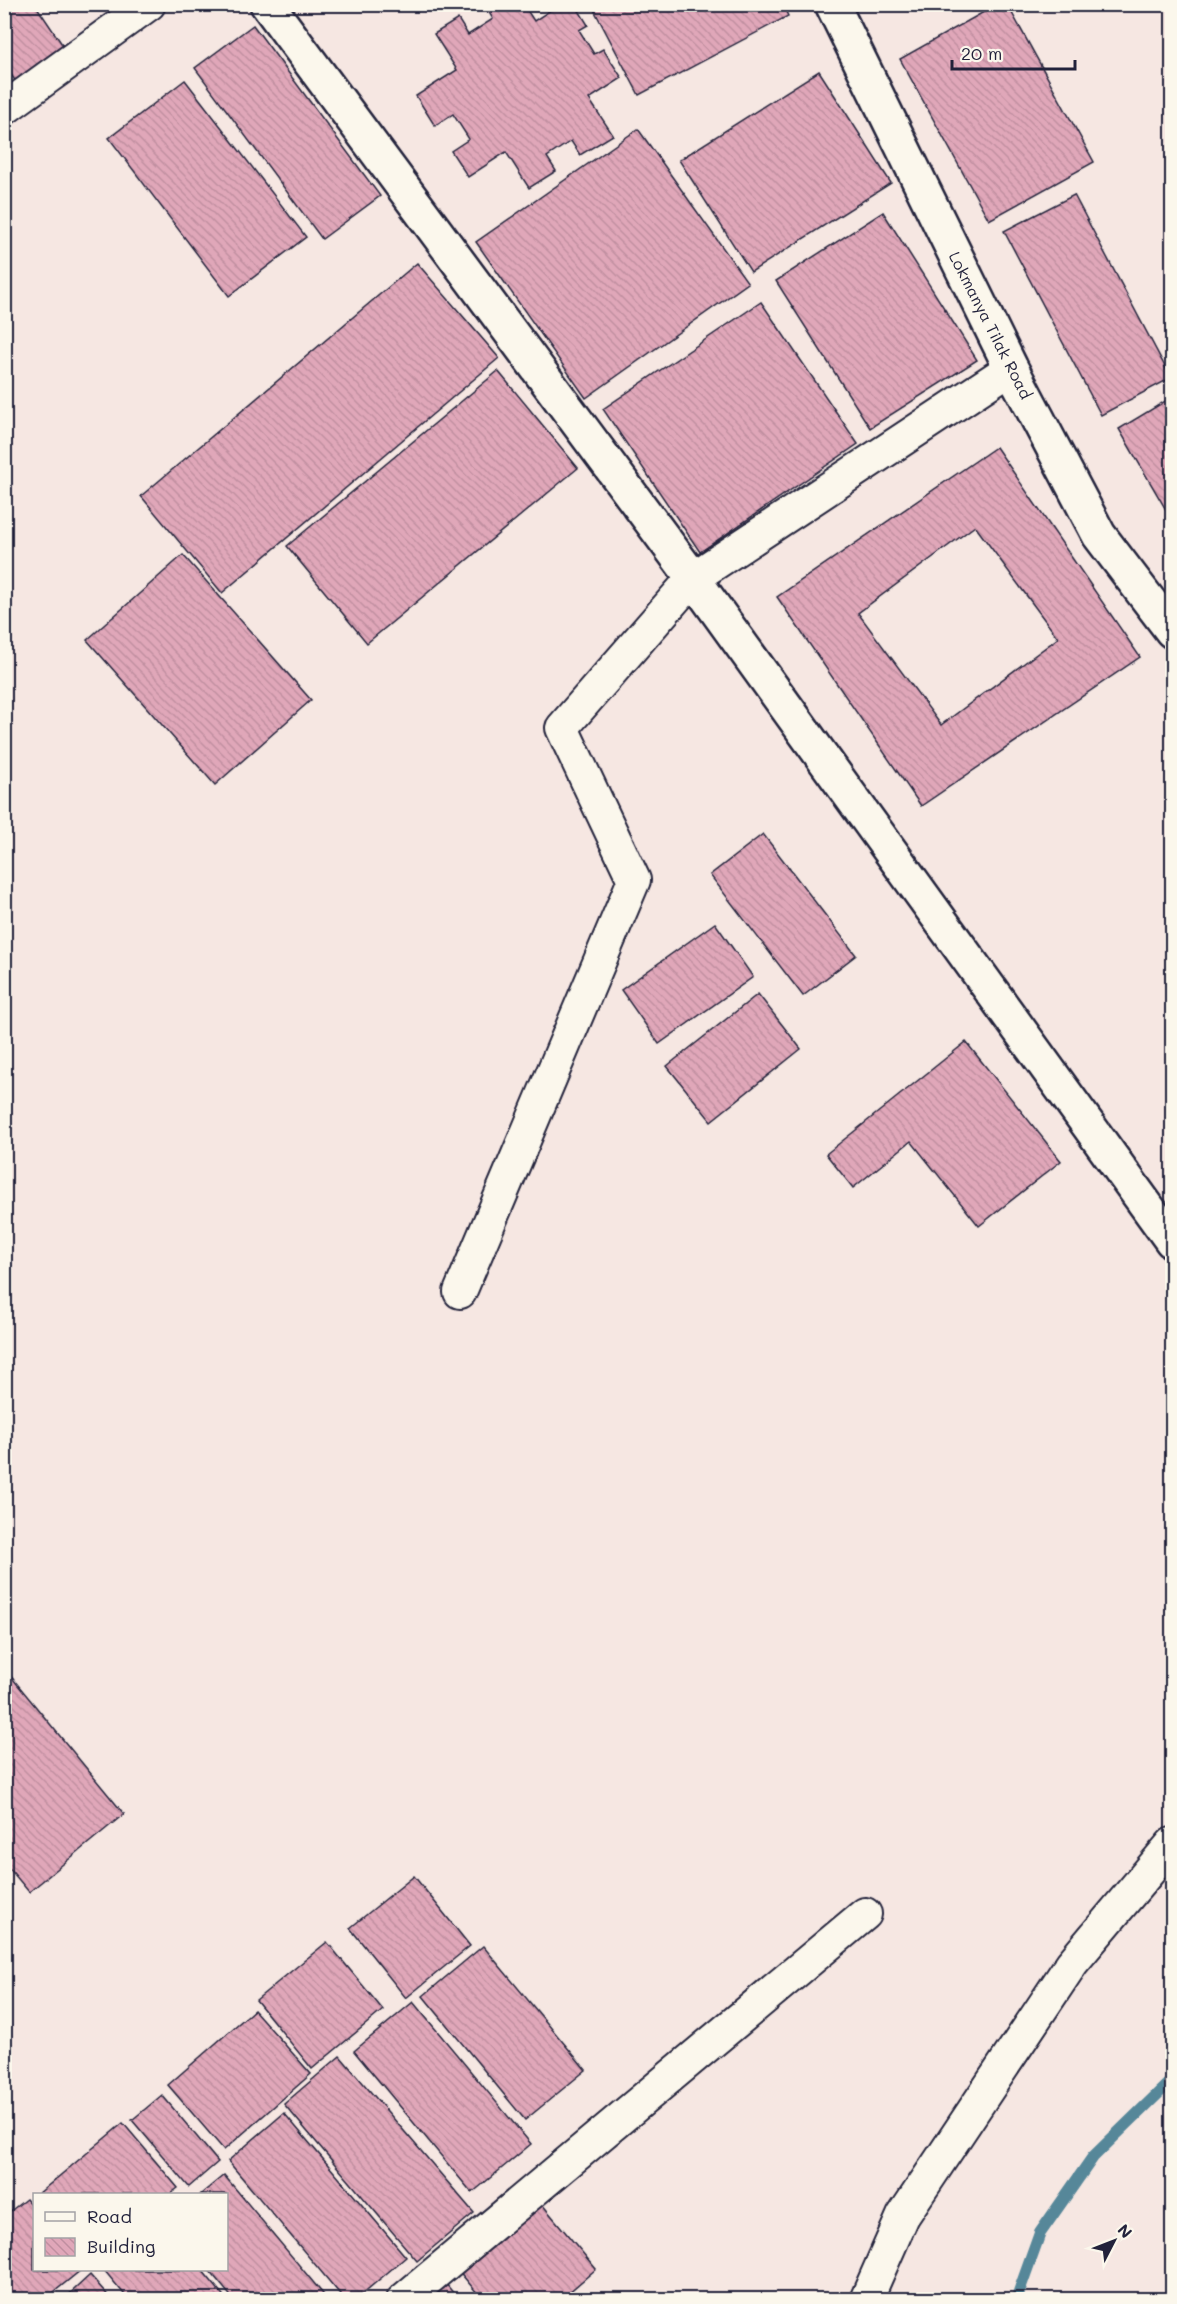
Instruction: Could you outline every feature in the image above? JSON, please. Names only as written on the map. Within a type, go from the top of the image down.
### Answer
[{"type":"street","points":[[4,109],[149,4]]},
{"type":"street","points":[[267,4],[693,578],[1173,1241]]},
{"type":"street","name":"Lokmanya Tilak Road","points":[[832,4],[1011,368],[1099,535],[1173,631]]},
{"type":"street","points":[[460,1292],[634,879],[561,728],[693,578],[1011,368]]},
{"type":"street","points":[[866,2300],[903,2216],[1065,1972],[1173,1844]]},
{"type":"street","points":[[403,2300],[865,1914]]},
{"type":"building","points":[[4,4],[35,4],[70,56],[21,89],[4,65]]},
{"type":"building","points":[[484,4],[523,4],[534,21],[560,4],[575,4],[588,25],[579,30],[594,54],[603,49],[622,78],[589,99],[613,135],[580,155],[571,141],[547,157],[556,171],[529,188],[506,152],[468,177],[451,151],[469,139],[453,114],[435,126],[416,96],[457,70],[434,34],[458,19],[468,35],[493,19]]},
{"type":"building","points":[[591,4],[782,4],[788,16],[639,95]]},
{"type":"building","points":[[998,4],[1007,4],[1094,162],[989,220],[900,59]]},
{"type":"building","points":[[253,25],[380,196],[322,239],[195,68]]},
{"type":"building","points":[[819,71],[891,183],[751,272],[679,160]]},
{"type":"building","points":[[185,80],[306,237],[229,296],[109,138]]},
{"type":"building","points":[[638,129],[748,283],[586,398],[476,242]]},
{"type":"building","points":[[1074,195],[1171,378],[1101,415],[1004,231]]},
{"type":"building","points":[[883,212],[977,360],[870,428],[776,281]]},
{"type":"building","points":[[417,263],[499,358],[222,593],[141,496]]},
{"type":"building","points":[[761,302],[858,444],[700,552],[603,409]]},
{"type":"building","points":[[498,371],[578,468],[367,643],[287,546]]},
{"type":"building","points":[[1172,397],[1172,520],[1119,429]]},
{"type":"building","points":[[996,447],[1140,657],[921,806],[777,597]],"holes":[[[975,526],[1058,638],[941,725],[858,613]]]},
{"type":"building","points":[[183,555],[311,700],[215,785],[87,640]]},
{"type":"building","points":[[763,834],[856,955],[803,996],[710,875]]},
{"type":"building","points":[[715,923],[753,977],[659,1044],[621,990]]},
{"type":"building","points":[[758,994],[801,1049],[711,1121],[667,1066]]},
{"type":"building","points":[[966,1042],[1061,1161],[979,1226],[911,1141],[853,1188],[826,1154]]},
{"type":"building","points":[[4,1668],[124,1814],[29,1892],[4,1862]]},
{"type":"building","points":[[414,1876],[470,1946],[406,1998],[350,1928]]},
{"type":"building","points":[[327,1942],[383,2010],[312,2069],[256,2000]]},
{"type":"building","points":[[483,1946],[586,2070],[525,2120],[423,1996]]},
{"type":"building","points":[[413,2002],[531,2144],[472,2193],[354,2051]]},
{"type":"building","points":[[254,2010],[311,2074],[224,2150],[168,2085]]},
{"type":"building","points":[[340,2056],[474,2213],[417,2261],[284,2104]]},
{"type":"building","points":[[162,2095],[218,2162],[189,2187],[132,2120]]},
{"type":"building","points":[[284,2113],[406,2257],[355,2300],[345,2300],[228,2161]]},
{"type":"building","points":[[123,2123],[178,2188],[171,2193],[39,2193]]},
{"type":"building","points":[[224,2175],[328,2300],[234,2300],[210,2271],[228,2271],[228,2193],[202,2193]]},
{"type":"building","points":[[26,2199],[33,2208],[33,2271],[80,2271],[44,2300],[4,2300],[4,2216]]},
{"type":"building","points":[[541,2203],[596,2269],[560,2300],[483,2300],[458,2270]]},
{"type":"building","points":[[105,2271],[203,2271],[227,2300],[129,2300]]},
{"type":"building","points":[[90,2275],[112,2300],[63,2300]]},
{"type":"building","points":[[446,2284],[459,2300],[428,2300]]},
{"type":"waterway","points":[[1016,2300],[1040,2233],[1093,2157],[1172,2080]]}]
